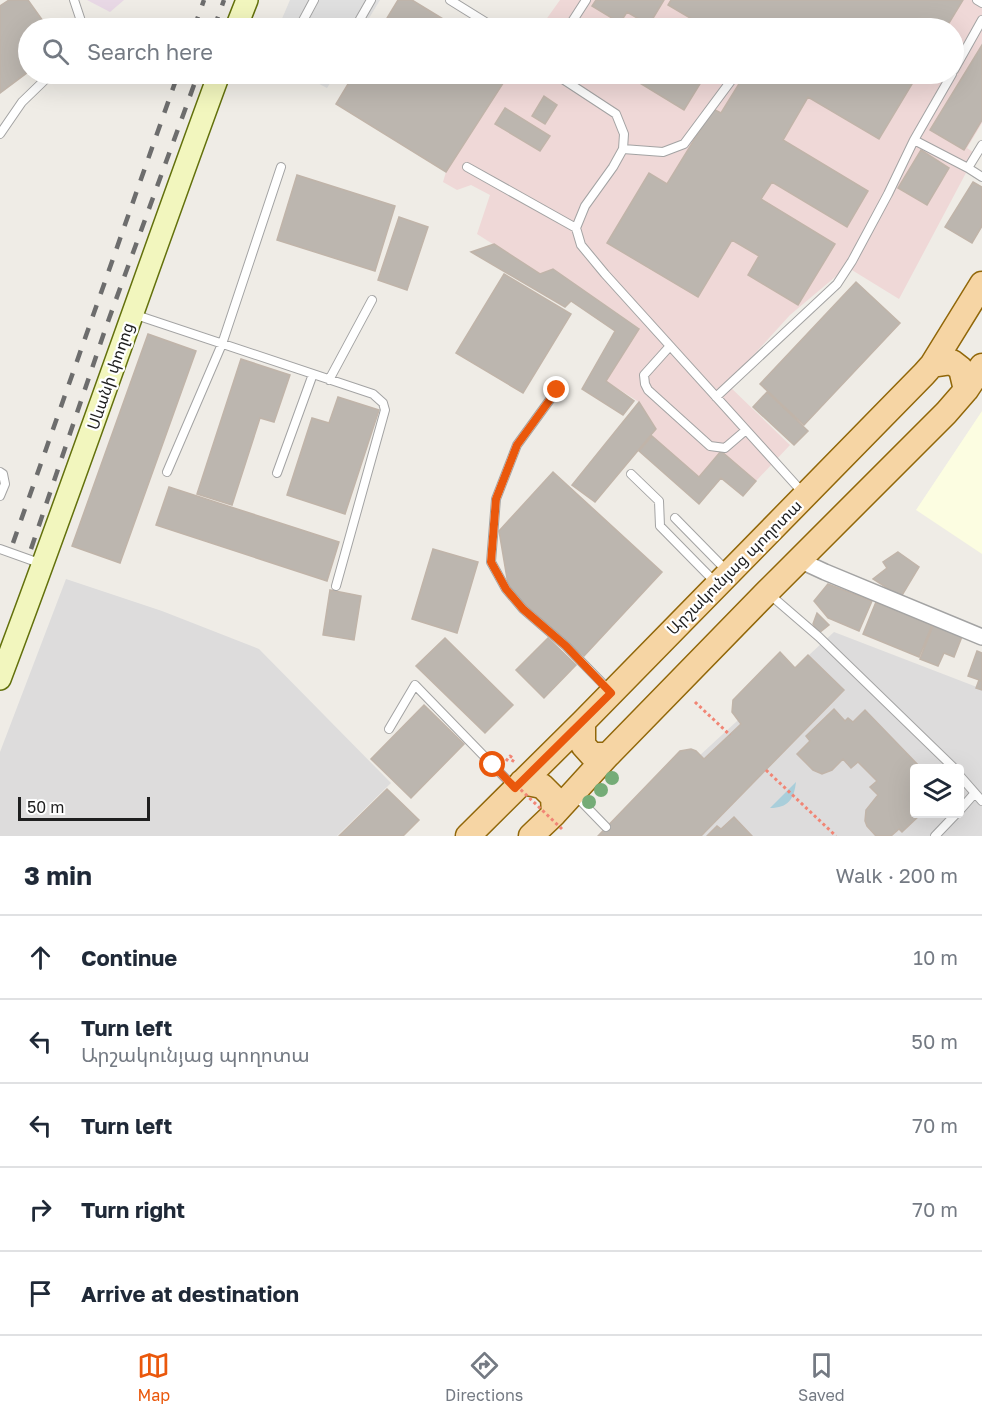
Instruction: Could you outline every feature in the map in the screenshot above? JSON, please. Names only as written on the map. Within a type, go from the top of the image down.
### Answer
[{"type":"main road","name":"Արշակունյաց պողոտա","points":[[468,836],[583,722],[932,365],[982,284]]},
{"type":"main road","points":[[932,365],[952,362],[961,369],[966,390]]},
{"type":"main road","points":[[531,836],[559,822],[573,793],[608,755],[946,413],[966,390],[982,366]]},
{"type":"main road","points":[[583,722],[583,745],[592,754],[608,755]]},
{"type":"main road","points":[[519,785],[542,786],[553,797],[559,822]]},
{"type":"street","points":[[240,18],[246,0]]},
{"type":"street","name":"Սևանի փողոց","points":[[0,679],[44,565],[215,84]]},
{"type":"street","points":[[799,560],[982,638]]},
{"type":"lane","points":[[74,0],[80,18]]},
{"type":"lane","points":[[304,18],[314,0]]},
{"type":"lane","points":[[361,18],[371,0]]},
{"type":"lane","points":[[450,0],[479,18]]},
{"type":"lane","points":[[574,18],[586,0]]},
{"type":"lane","points":[[977,0],[982,3]]},
{"type":"lane","points":[[964,51],[982,20]]},
{"type":"lane","points":[[0,134],[22,102],[41,84]]},
{"type":"lane","points":[[570,84],[616,114],[624,134],[623,149],[585,206],[576,228],[581,245],[805,495]]},
{"type":"lane","points":[[623,149],[663,152],[684,144],[729,84]]},
{"type":"lane","points":[[716,397],[837,284],[862,242],[945,84]]},
{"type":"lane","points":[[914,140],[982,177]]},
{"type":"lane","points":[[968,168],[982,145]]},
{"type":"lane","points":[[167,472],[222,344],[282,167]]},
{"type":"lane","points":[[467,167],[576,228]]},
{"type":"lane","points":[[329,380],[372,300]]},
{"type":"lane","points":[[132,313],[373,394],[383,403],[385,410],[336,586]]},
{"type":"lane","points":[[670,346],[644,375],[648,390],[710,446],[725,448],[746,430]]},
{"type":"lane","points":[[277,472],[313,374]]},
{"type":"lane","points":[[557,390],[517,445],[496,499],[491,562],[506,589],[523,609],[566,646],[611,693]]},
{"type":"lane","points":[[0,472],[3,474],[5,484],[0,496]]},
{"type":"lane","points":[[631,474],[659,501],[660,526],[723,578]]},
{"type":"lane","points":[[675,518],[723,578]]},
{"type":"lane","points":[[0,549],[44,565]]},
{"type":"lane","points":[[767,592],[819,637],[950,764]]},
{"type":"lane","points":[[389,729],[415,685],[519,785]]},
{"type":"lane","points":[[964,781],[982,801]]},
{"type":"lane","points":[[573,793],[606,827]]},
{"type":"lane","points":[[964,805],[974,794]]},
{"type":"lane","points":[[935,836],[951,818]]},
{"type":"path","points":[[695,702],[729,735]]},
{"type":"path","points":[[499,769],[559,822]]},
{"type":"path","points":[[766,770],[836,836]]},
{"type":"shaded area","points":[[87,0],[124,0],[110,12]]},
{"type":"shaded area","points":[[290,0],[380,0],[369,18],[282,18]]},
{"type":"shaded area","points":[[560,0],[982,0],[982,123],[967,148],[976,154],[899,299],[847,267],[790,315],[727,384],[790,445],[756,481],[721,452],[699,477],[652,436],[656,428],[639,402],[606,381],[639,328],[553,269],[540,274],[477,234],[490,195],[471,185],[457,190],[443,182],[446,172],[503,84],[964,84],[964,18],[547,18]]},
{"type":"shaded area","points":[[982,411],[982,554],[916,510]]},
{"type":"shaded area","points":[[66,579],[162,611],[259,649],[391,783],[337,836],[0,836],[0,752]]},
{"type":"shaded area","points":[[834,632],[982,689],[982,836],[612,836]]},
{"type":"water","points":[[796,782],[792,798],[786,804],[770,808]]},
{"type":"building","points":[[9,0],[28,0],[41,18],[18,18],[18,80],[0,93],[0,6]]},
{"type":"building","points":[[398,0],[412,0],[442,18],[387,18]]},
{"type":"building","points":[[596,0],[664,0],[653,18],[637,18],[627,12],[623,18],[612,18],[592,6]]},
{"type":"building","points":[[671,0],[963,0],[952,18],[690,18],[668,5]]},
{"type":"building","points":[[982,45],[982,120],[964,150],[930,130],[958,84],[964,84],[964,74]]},
{"type":"building","points":[[348,84],[503,84],[446,172],[336,104]]},
{"type":"building","points":[[641,84],[700,84],[684,110]]},
{"type":"building","points":[[739,84],[912,84],[879,139],[808,97],[783,140],[868,191],[847,227],[772,182],[761,199],[835,244],[798,305],[748,275],[759,256],[732,240],[698,297],[607,243],[649,173],[667,184],[713,109],[721,113]]},
{"type":"building","points":[[544,96],[557,105],[545,124],[532,116]]},
{"type":"building","points":[[505,108],[550,136],[540,151],[495,124]]},
{"type":"building","points":[[921,150],[949,168],[927,205],[898,188]]},
{"type":"building","points":[[297,175],[395,206],[375,271],[277,240]]},
{"type":"building","points":[[973,182],[982,187],[982,226],[972,243],[945,227]]},
{"type":"building","points":[[399,217],[428,227],[407,290],[378,280]]},
{"type":"building","points":[[494,244],[540,274],[553,269],[639,329],[606,381],[634,401],[623,415],[582,389],[615,331],[571,301],[565,307],[471,252]]},
{"type":"building","points":[[504,274],[571,314],[523,393],[456,353]]},
{"type":"building","points":[[856,282],[900,323],[804,425],[760,384]]},
{"type":"building","points":[[148,334],[196,351],[120,563],[72,546]]},
{"type":"building","points":[[241,359],[290,375],[274,422],[260,418],[232,505],[197,494]]},
{"type":"building","points":[[767,392],[808,431],[794,445],[753,407]]},
{"type":"building","points":[[338,397],[379,410],[345,514],[287,495],[312,418],[329,423]]},
{"type":"building","points":[[639,402],[656,429],[595,502],[572,485]]},
{"type":"building","points":[[652,436],[699,477],[721,451],[756,481],[743,496],[721,478],[699,504],[639,451]]},
{"type":"building","points":[[553,472],[662,572],[584,656],[509,590],[499,531]]},
{"type":"building","points":[[169,487],[339,542],[327,581],[156,525]]},
{"type":"building","points":[[433,549],[478,562],[457,633],[412,619]]},
{"type":"building","points":[[898,552],[919,567],[901,597],[873,579],[887,568],[883,562]]},
{"type":"building","points":[[828,584],[872,601],[859,631],[828,618],[814,601]]},
{"type":"building","points":[[330,590],[361,596],[354,640],[323,635]]},
{"type":"building","points":[[876,602],[932,625],[919,657],[863,634]]},
{"type":"building","points":[[817,613],[829,625],[819,633],[813,624]]},
{"type":"building","points":[[934,623],[963,634],[954,657],[944,653],[938,666],[920,659]]},
{"type":"building","points":[[445,638],[513,705],[485,733],[416,666]]},
{"type":"building","points":[[548,638],[576,665],[544,698],[516,670]]},
{"type":"building","points":[[977,651],[982,653],[982,681],[968,676]]},
{"type":"building","points":[[780,652],[795,668],[808,655],[844,690],[701,836],[598,836],[680,751],[691,749],[704,759],[741,724],[732,712],[733,700]]},
{"type":"building","points":[[979,680],[982,681],[982,690],[976,688]]},
{"type":"building","points":[[424,705],[464,744],[411,798],[371,759]]},
{"type":"building","points":[[834,709],[845,721],[848,718],[853,722],[865,710],[917,764],[910,764],[910,818],[917,818],[902,832],[899,829],[891,836],[876,836],[865,821],[866,810],[878,795],[870,787],[877,781],[858,762],[851,768],[843,759],[832,770],[822,774],[813,770],[797,754],[810,741],[806,736]]},
{"type":"building","points":[[387,789],[419,820],[403,836],[339,836]]},
{"type":"building","points":[[734,817],[752,836],[707,836],[717,826],[721,829]]},
{"type":"railway","points":[[198,18],[204,0]]},
{"type":"railway","points":[[218,18],[224,0]]},
{"type":"railway","points":[[13,543],[174,84]]},
{"type":"railway","points":[[31,549],[106,327],[194,84]]},
{"type":"route","points":[[493,765],[515,788],[611,693],[566,646],[523,609],[506,589],[491,562],[496,499],[517,445],[557,390]]}]
